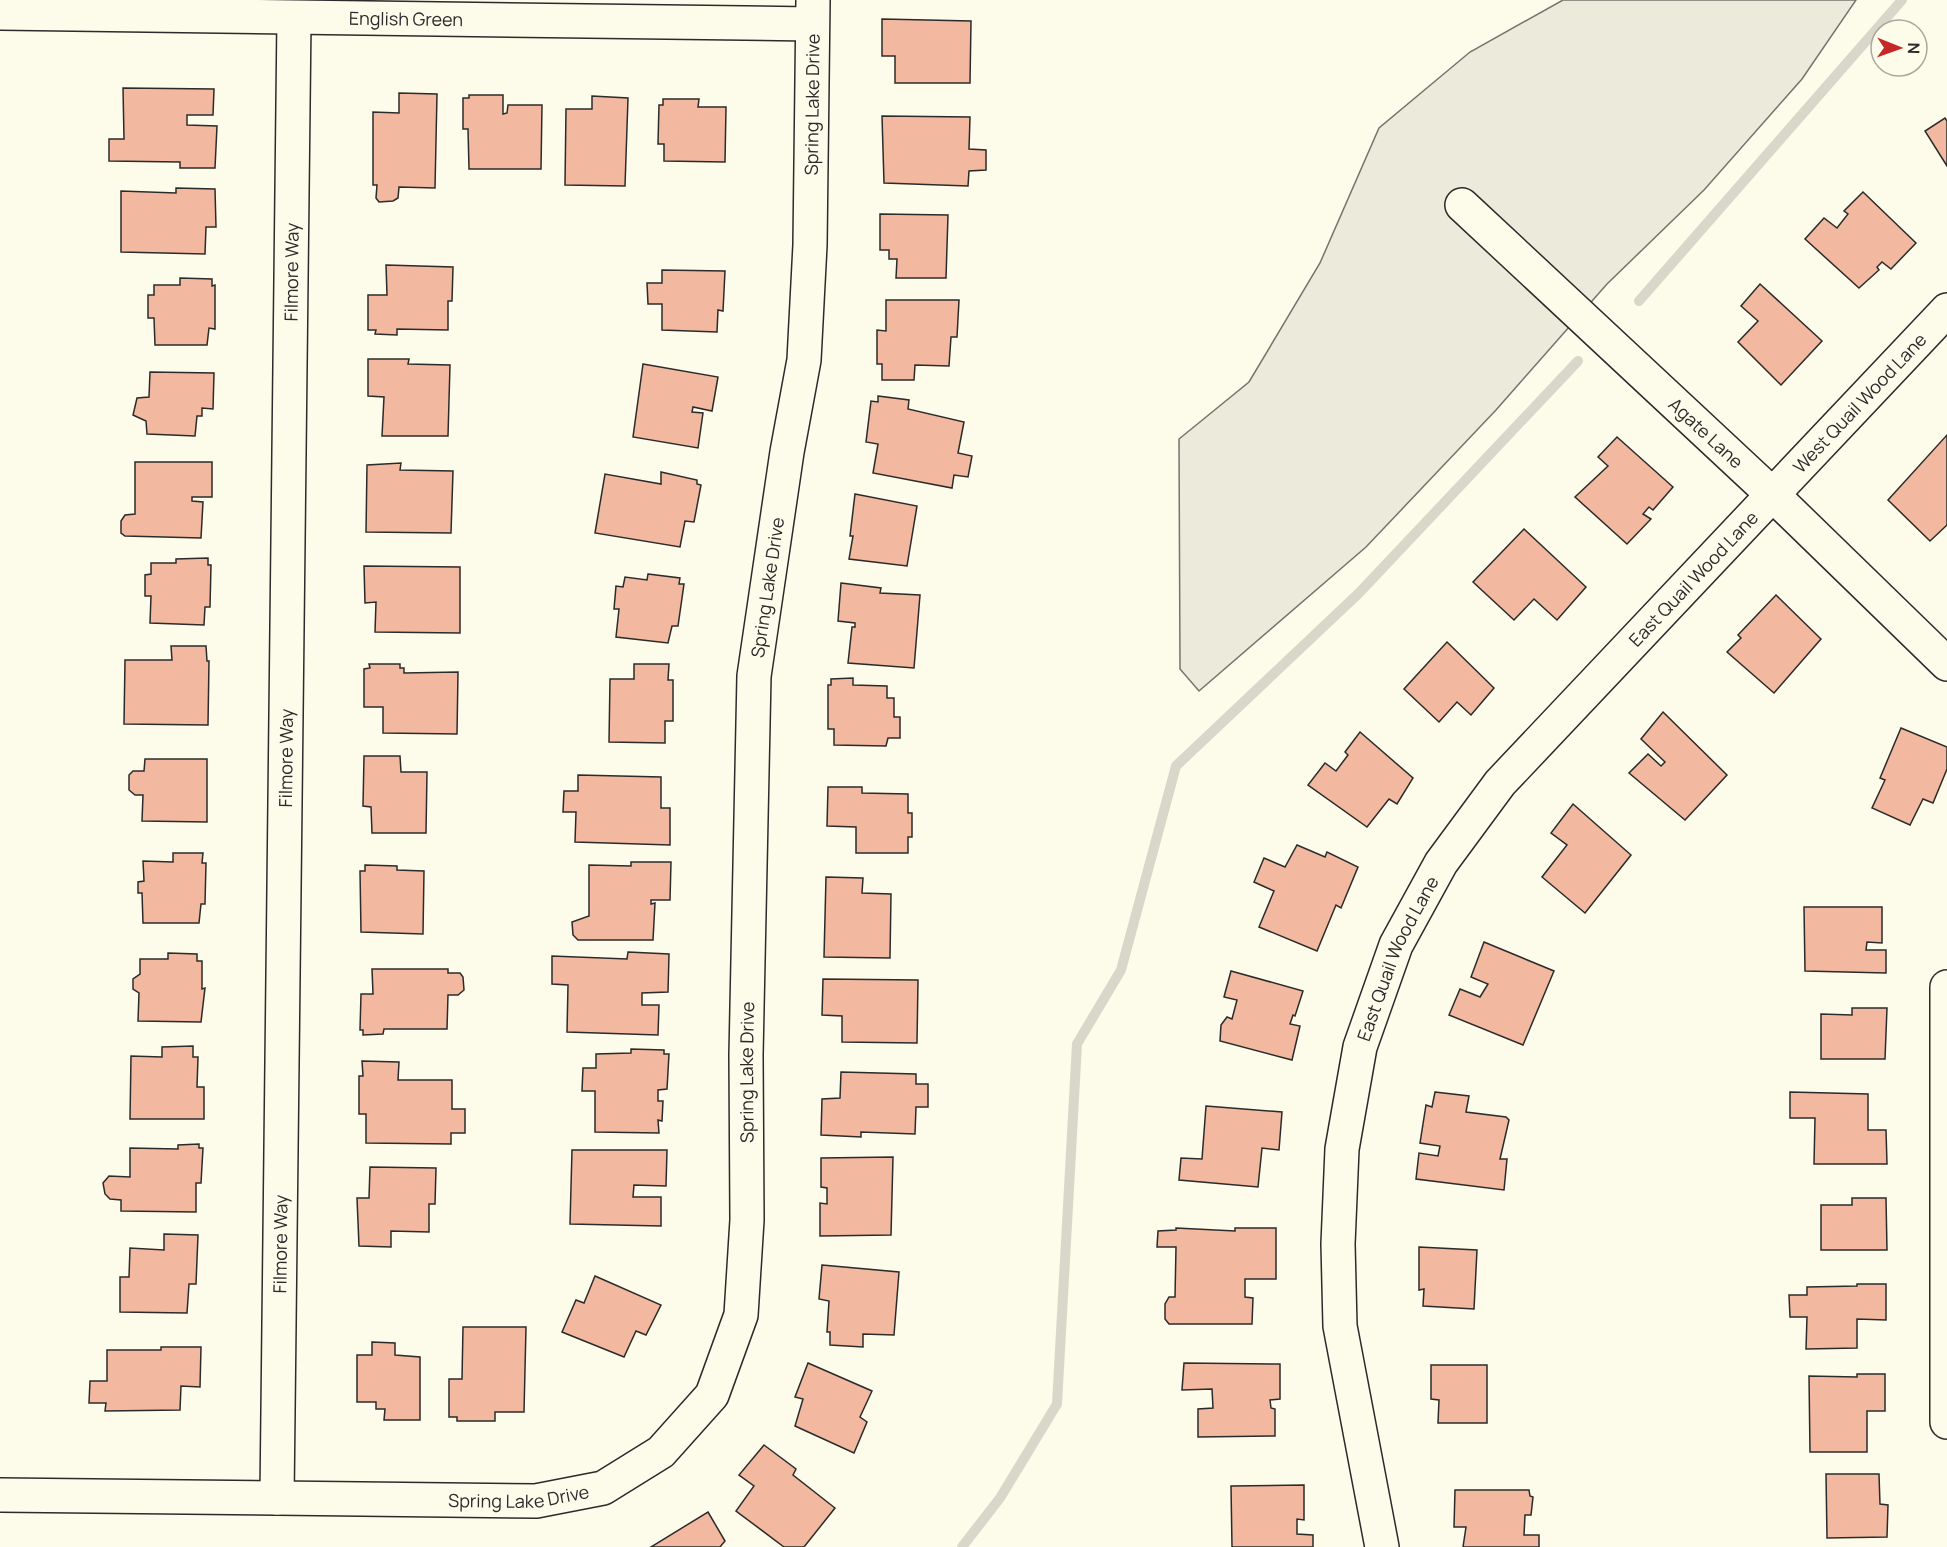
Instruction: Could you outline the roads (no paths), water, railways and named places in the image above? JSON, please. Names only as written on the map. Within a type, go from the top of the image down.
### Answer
[{"type":"street","name":"English Green","points":[[0,13],[294,18],[812,12]]},
{"type":"street","name":"Spring Lake Drive","points":[[0,1495],[536,1501],[603,1488],[661,1452],[712,1395],[741,1315],[742,1303],[747,1220],[746,1055],[754,676],[787,452],[804,360],[810,244],[812,12]]},
{"type":"street","name":"Filmore Way","points":[[277,1498],[294,18]]},
{"type":"street","name":"Agate Lane","points":[[1462,205],[1773,495],[1947,664]]},
{"type":"street","name":"West Quail Wood Lane","points":[[1773,495],[1947,310]]},
{"type":"street","name":"East Quail Wood Lane","points":[[1382,1547],[1340,1326],[1338,1244],[1342,1149],[1360,1047],[1396,945],[1441,863],[1500,783],[1773,495]]},
{"type":"street","points":[[1947,987],[1947,1422]]},
{"type":"waterway","points":[[1639,301],[1902,0]]},
{"type":"waterway","points":[[962,1547],[1000,1498],[1057,1404],[1077,1044],[1121,970],[1176,766],[1359,593],[1578,361]]}]
